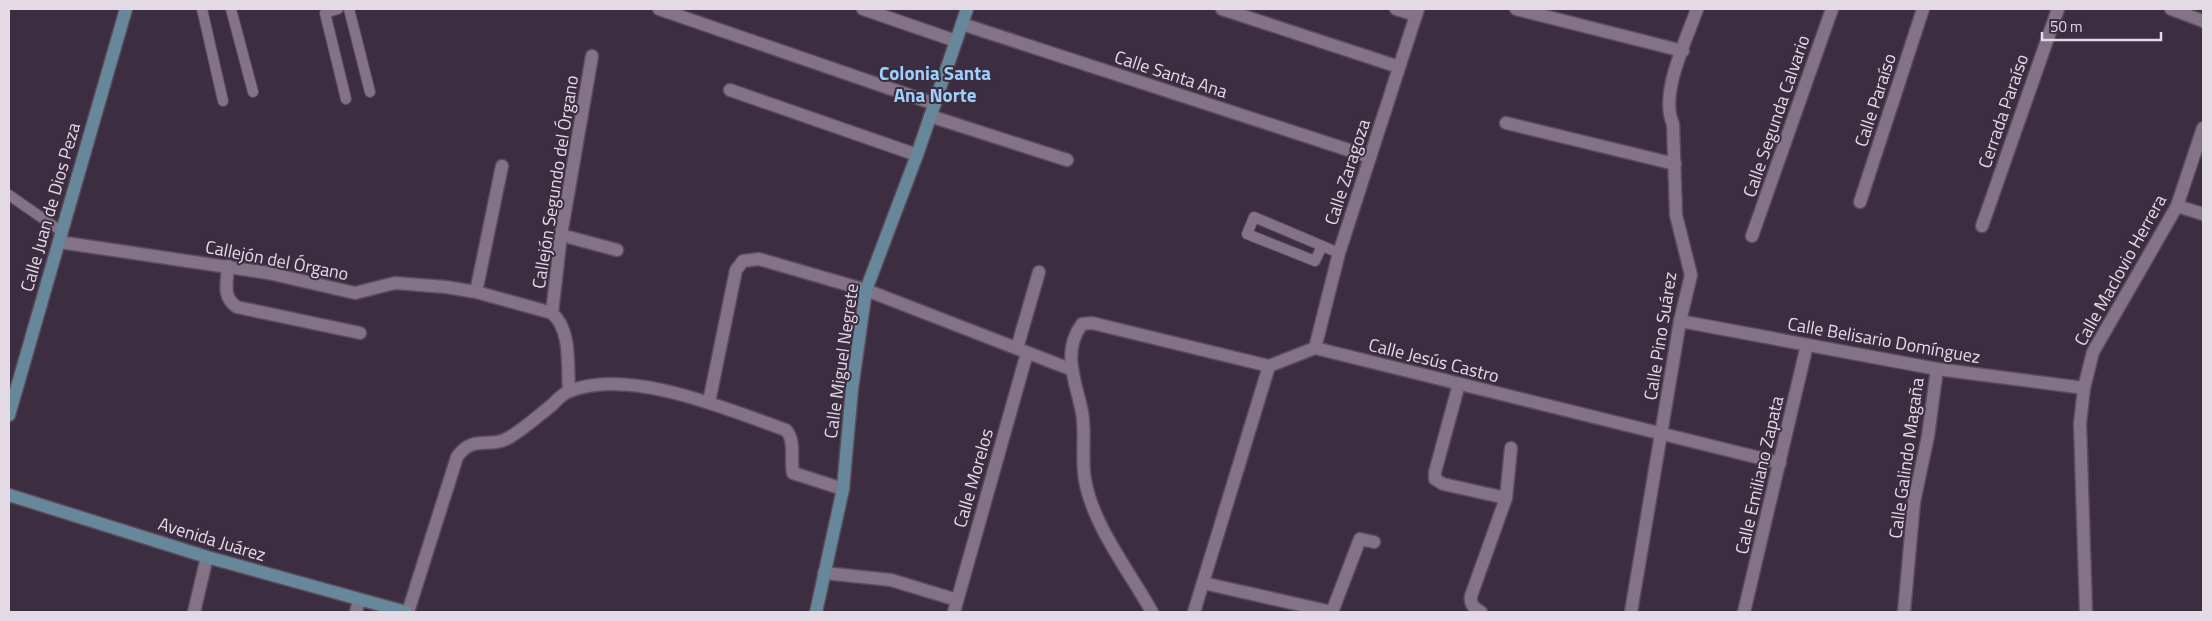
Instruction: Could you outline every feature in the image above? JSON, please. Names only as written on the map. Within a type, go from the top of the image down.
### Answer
[{"type":"street","name":"Calle Juan de Dios Peza","points":[[9,415],[126,9]]},
{"type":"street","points":[[659,9],[934,104]]},
{"type":"street","points":[[863,9],[956,41]]},
{"type":"street","name":"Calle Miguel Negrete","points":[[816,612],[843,489],[852,389],[866,290],[917,154],[967,9]]},
{"type":"street","points":[[1222,9],[1398,67]]},
{"type":"street","points":[[1396,9],[1417,12]]},
{"type":"street","points":[[1516,9],[1682,51]]},
{"type":"street","name":"Calle Pino Suárez","points":[[1631,612],[1680,321],[1691,274],[1676,216],[1673,124],[1670,116],[1669,90],[1697,9]]},
{"type":"street","name":"Calle Segunda Calvario","points":[[1752,236],[1832,9]]},
{"type":"street","name":"Calle Paraíso","points":[[1860,202],[1923,9]]},
{"type":"street","name":"Cerrada Paraíso","points":[[1982,226],[2058,9]]},
{"type":"street","points":[[2171,9],[2203,21]]},
{"type":"street","name":"Calle Zaragoza","points":[[1315,348],[1340,253],[1417,12]]},
{"type":"street","name":"Calle Santa Ana","points":[[962,24],[1370,157]]},
{"type":"street","name":"Callejón Segundo del Órgano","points":[[552,313],[561,235],[592,56]]},
{"type":"street","points":[[730,90],[917,154]]},
{"type":"street","points":[[930,116],[1067,160]]},
{"type":"street","points":[[1506,123],[1675,164]]},
{"type":"street","name":"Calle Maclovio Herrera","points":[[2086,612],[2080,424],[2084,388],[2093,352],[2177,206],[2203,128]]},
{"type":"street","points":[[476,292],[502,166]]},
{"type":"street","points":[[2177,206],[2203,214]]},
{"type":"street","points":[[561,235],[617,250]]},
{"type":"street","name":"Callejón del Órgano","points":[[60,236],[228,266],[355,293],[395,283],[446,287],[476,292],[552,313]]},
{"type":"street","points":[[709,402],[736,270],[743,261],[759,259],[866,290],[1070,368]]},
{"type":"street","points":[[228,266],[227,295],[231,303],[237,307],[360,333]]},
{"type":"street","name":"Calle Morelos","points":[[956,606],[1022,351],[1038,272]]},
{"type":"street","points":[[552,313],[560,320],[565,332],[568,391]]},
{"type":"street","name":"Calle Belisario Domínguez","points":[[1680,321],[1937,369],[2084,388]]},
{"type":"street","points":[[1152,612],[1128,574],[1089,498],[1084,479],[1085,443],[1082,412],[1070,368],[1076,332],[1082,324],[1092,323],[1269,366],[1315,348]]},
{"type":"street","name":"Calle Emiliano Zapata","points":[[1744,612],[1808,345]]},
{"type":"street","name":"Calle Jesús Castro","points":[[1315,348],[1662,436],[1780,463]]},
{"type":"street","points":[[1194,612],[1269,366]]},
{"type":"street","name":"Calle Galindo Magaña","points":[[1904,612],[1914,502],[1928,436],[1937,369]]},
{"type":"street","points":[[1459,384],[1435,472],[1435,479],[1444,484],[1506,498]]},
{"type":"street","points":[[407,612],[456,457],[463,448],[470,444],[504,441],[520,431],[568,391],[597,385],[644,386],[709,402],[786,430],[790,435],[792,444],[793,473],[843,489]]},
{"type":"street","points":[[1481,612],[1473,607],[1470,602],[1471,596],[1506,498],[1511,448]]},
{"type":"street","name":"Avenida Juárez","points":[[9,495],[357,606],[407,612]]},
{"type":"street","points":[[1203,583],[1332,612],[1360,539],[1374,542]]},
{"type":"street","points":[[194,612],[208,557]]},
{"type":"street","points":[[824,573],[891,580],[956,606]]},
{"type":"lane","points":[[202,9],[223,101]]},
{"type":"lane","points":[[231,9],[253,92]]},
{"type":"lane","points":[[338,9],[325,13],[346,99]]},
{"type":"lane","points":[[349,9],[370,92]]},
{"type":"lane","points":[[9,195],[60,236]]},
{"type":"lane","points":[[1322,246],[1315,261],[1248,234],[1254,216],[1340,253]]},
{"type":"district","name":"Colonia Santa Ana Norte","points":[[935,83]]}]
